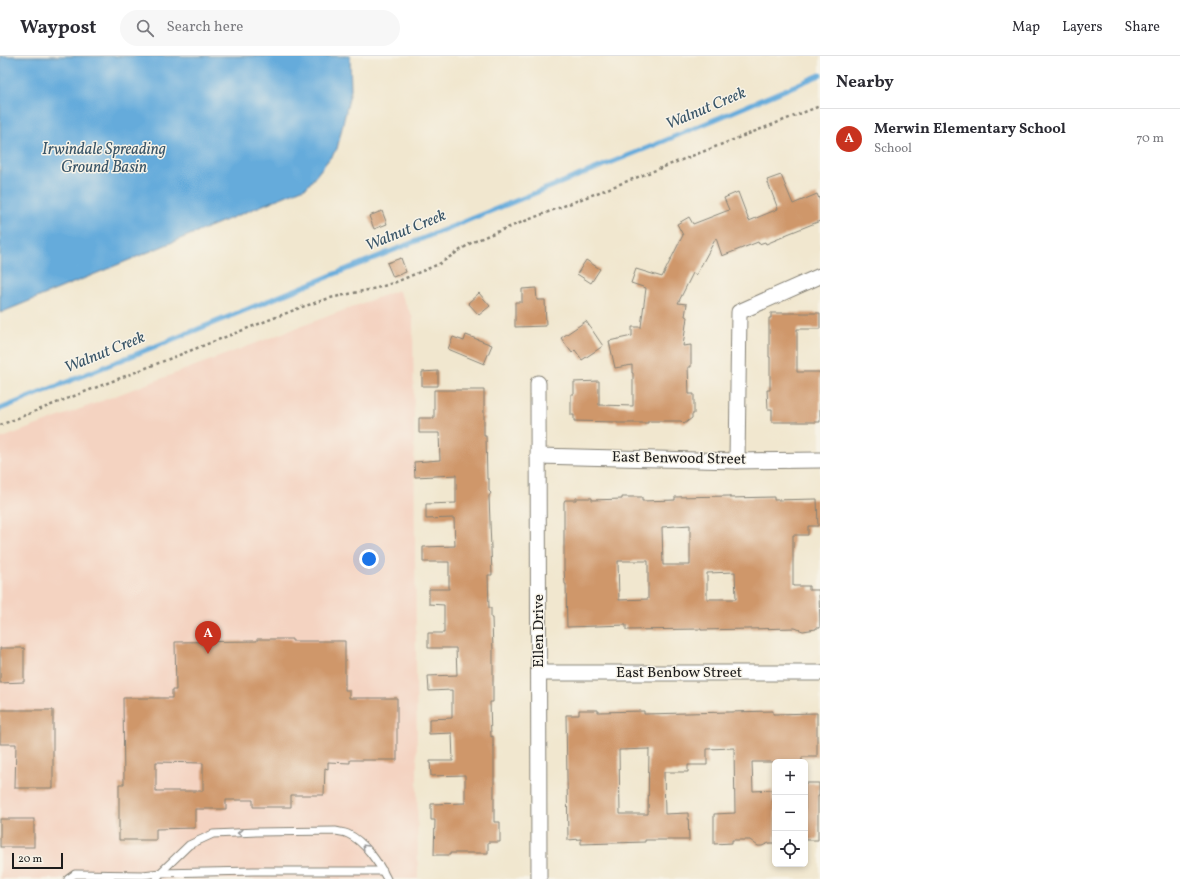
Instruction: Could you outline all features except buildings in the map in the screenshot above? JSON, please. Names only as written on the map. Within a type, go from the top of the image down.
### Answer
[{"type":"street","points":[[737,460],[739,312],[820,276]]},
{"type":"street","name":"Ellen Drive","points":[[538,383],[539,879]]},
{"type":"street","name":"East Benwood Street","points":[[538,456],[820,460]]},
{"type":"street","name":"East Benbow Street","points":[[539,673],[820,673]]},
{"type":"lane","points":[[158,876],[189,845],[213,834],[336,831],[348,834],[364,846],[383,871],[387,879]]},
{"type":"lane","points":[[68,879],[75,874],[158,876],[253,871],[383,871]]},
{"type":"path","points":[[0,425],[302,307],[330,298],[377,288],[396,282],[439,264],[461,249],[484,237],[820,106]]},
{"type":"shaded area","points":[[398,290],[413,318],[418,879],[0,879],[0,439]]},
{"type":"water","name":"Irwindale Spreading Ground Basin","points":[[0,56],[350,56],[351,90],[337,149],[307,187],[0,313]]},
{"type":"waterway","name":"Walnut Creek","points":[[0,409],[657,144],[820,75]]},
{"type":"place","name":"Merwin Elementary School","points":[[208,654]]}]
